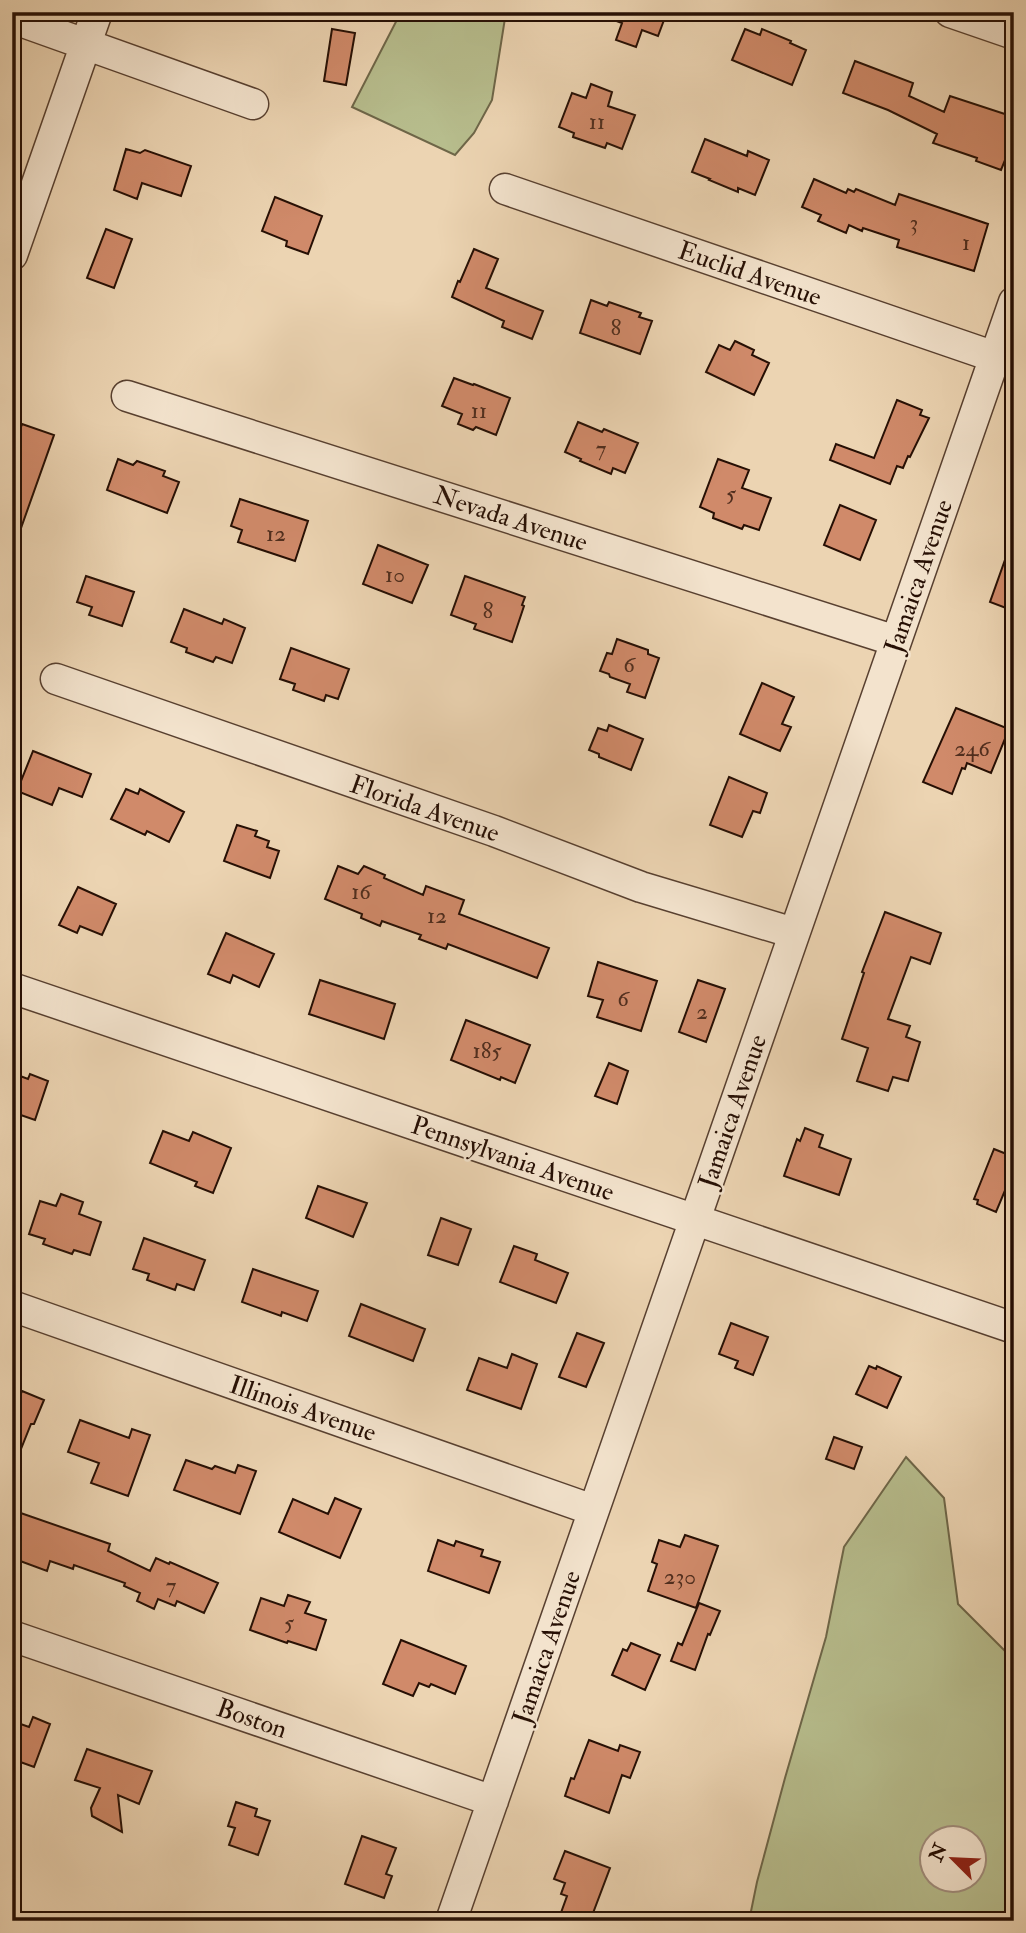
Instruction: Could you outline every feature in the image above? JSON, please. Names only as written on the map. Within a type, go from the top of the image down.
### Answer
[{"type":"street","points":[[12,256],[97,12]]},
{"type":"street","points":[[950,12],[1014,34]]},
{"type":"street","points":[[12,18],[253,104]]},
{"type":"street","name":"Euclid Avenue","points":[[505,189],[995,357]]},
{"type":"street","name":"Jamaica Avenue","points":[[451,1921],[1014,302]]},
{"type":"street","name":"Nevada Avenue","points":[[127,396],[896,641]]},
{"type":"street","name":"Florida Avenue","points":[[56,679],[494,831],[641,887],[794,933]]},
{"type":"street","name":"Pennsylvania Avenue","points":[[12,989],[1014,1328]]},
{"type":"street","name":"Illinois Avenue","points":[[12,1306],[593,1510]]},
{"type":"street","name":"Boston","points":[[12,1636],[493,1801]]},
{"type":"green space","points":[[401,12],[506,12],[492,100],[474,133],[455,155],[352,107]]},
{"type":"green space","points":[[906,1457],[944,1498],[958,1604],[1014,1660],[1012,1916],[996,1921],[749,1921],[785,1778],[826,1637],[844,1547]]},
{"type":"building","points":[[600,12],[667,12],[658,36],[642,30],[636,47],[616,40],[622,23],[600,15]]},
{"type":"building","points":[[332,29],[355,33],[346,85],[324,81]]},
{"type":"building","points":[[745,29],[760,35],[762,29],[806,50],[792,85],[732,60]]},
{"type":"building","points":[[855,61],[913,83],[909,96],[944,112],[950,96],[1014,117],[1014,138],[1001,170],[976,161],[977,158],[933,143],[937,134],[888,110],[843,93]]},
{"type":"building","points":[[591,84],[612,92],[608,106],[635,115],[622,149],[607,143],[605,148],[573,137],[574,133],[559,127],[572,93],[586,98]]},
{"type":"building","points":[[705,139],[747,156],[748,151],[769,160],[755,195],[738,188],[738,192],[692,172]]},
{"type":"building","points":[[126,149],[140,153],[145,150],[191,166],[181,196],[142,183],[137,199],[114,190]]},
{"type":"building","points":[[814,179],[846,193],[848,189],[854,192],[856,189],[895,205],[899,194],[988,224],[974,271],[897,247],[899,240],[863,228],[862,231],[849,225],[846,233],[818,221],[821,215],[802,207]]},
{"type":"building","points":[[275,197],[322,216],[308,254],[286,246],[287,241],[262,231]]},
{"type":"building","points":[[106,229],[132,239],[114,288],[87,278]]},
{"type":"building","points":[[474,249],[498,259],[486,288],[543,311],[532,339],[502,327],[504,321],[452,297]]},
{"type":"building","points":[[591,300],[607,306],[609,302],[641,313],[639,317],[652,321],[640,354],[580,333]]},
{"type":"building","points":[[735,341],[754,350],[752,355],[769,363],[754,395],[706,372],[719,345],[730,350]]},
{"type":"building","points":[[454,378],[510,398],[496,435],[476,427],[473,430],[458,424],[462,414],[442,406]]},
{"type":"building","points":[[897,400],[922,410],[920,415],[929,418],[910,457],[908,456],[903,468],[897,466],[890,484],[830,460],[836,444],[874,458]]},
{"type":"building","points":[[578,422],[638,443],[625,473],[613,468],[611,474],[565,452]]},
{"type":"building","points":[[22,424],[54,435],[15,545],[12,544],[12,437],[17,439]]},
{"type":"building","points":[[118,459],[133,465],[137,461],[165,471],[163,476],[179,482],[167,513],[107,490]]},
{"type":"building","points":[[718,459],[749,470],[742,488],[771,498],[759,530],[744,525],[742,529],[713,518],[714,513],[700,507]]},
{"type":"building","points":[[240,499],[308,521],[295,561],[238,542],[242,530],[231,526]]},
{"type":"building","points":[[840,505],[876,520],[860,560],[824,545]]},
{"type":"building","points":[[1011,543],[1014,544],[1014,611],[990,602]]},
{"type":"building","points":[[378,545],[428,565],[412,603],[363,584]]},
{"type":"building","points":[[86,576],[134,592],[122,626],[89,615],[92,607],[77,602]]},
{"type":"building","points":[[465,576],[525,597],[512,642],[474,629],[476,624],[451,615]]},
{"type":"building","points":[[184,609],[222,624],[224,619],[245,628],[232,663],[216,657],[213,662],[186,652],[187,648],[171,642]]},
{"type":"building","points":[[617,639],[648,650],[648,654],[659,658],[645,698],[627,692],[630,684],[600,671],[607,653],[612,654]]},
{"type":"building","points":[[291,648],[349,669],[338,699],[326,695],[324,701],[293,690],[295,684],[280,679]]},
{"type":"building","points":[[762,683],[794,697],[782,724],[791,727],[780,751],[740,734]]},
{"type":"building","points":[[956,708],[1009,729],[991,773],[967,763],[965,769],[962,768],[952,794],[923,782]]},
{"type":"building","points":[[609,725],[643,739],[631,770],[589,750],[598,728],[607,731]]},
{"type":"building","points":[[33,751],[91,774],[82,797],[59,788],[52,805],[17,791]]},
{"type":"building","points":[[729,777],[767,793],[760,813],[753,811],[742,837],[710,825]]},
{"type":"building","points":[[126,789],[138,794],[140,789],[184,812],[169,842],[147,831],[145,835],[111,819]]},
{"type":"building","points":[[237,825],[257,831],[255,836],[269,841],[267,847],[279,851],[270,878],[224,861]]},
{"type":"building","points":[[338,866],[358,874],[364,866],[423,895],[426,886],[464,900],[459,914],[549,948],[537,978],[448,944],[446,949],[419,939],[421,935],[382,921],[380,926],[361,918],[362,914],[325,899]]},
{"type":"building","points":[[78,887],[116,904],[102,935],[80,926],[77,933],[59,925]]},
{"type":"building","points":[[885,912],[941,933],[930,964],[911,957],[888,1019],[910,1026],[906,1037],[920,1042],[908,1081],[893,1077],[888,1091],[857,1081],[868,1048],[842,1039],[864,973],[862,972]]},
{"type":"building","points":[[226,933],[274,954],[259,987],[233,975],[230,983],[208,974]]},
{"type":"building","points":[[598,962],[657,981],[641,1031],[597,1017],[603,1000],[588,996]]},
{"type":"building","points":[[320,980],[395,1004],[384,1039],[309,1014]]},
{"type":"building","points":[[698,980],[725,989],[706,1042],[679,1032]]},
{"type":"building","points":[[466,1020],[530,1045],[515,1083],[501,1077],[500,1080],[451,1060]]},
{"type":"building","points":[[609,1063],[628,1071],[617,1104],[595,1096]]},
{"type":"building","points":[[12,1073],[28,1079],[30,1074],[48,1081],[35,1120],[12,1112]]},
{"type":"building","points":[[805,1128],[823,1135],[819,1147],[851,1159],[839,1195],[784,1176],[797,1139],[800,1141]]},
{"type":"building","points":[[163,1131],[189,1141],[193,1132],[231,1148],[213,1193],[195,1186],[197,1182],[150,1163]]},
{"type":"building","points":[[994,1149],[1014,1157],[1014,1169],[996,1212],[977,1204],[978,1200],[974,1199]]},
{"type":"building","points":[[318,1186],[367,1203],[353,1237],[306,1218]]},
{"type":"building","points":[[61,1194],[83,1202],[79,1214],[101,1222],[90,1255],[74,1250],[72,1254],[43,1244],[45,1239],[29,1234],[40,1201],[56,1206]]},
{"type":"building","points":[[441,1218],[471,1229],[458,1265],[428,1255]]},
{"type":"building","points":[[144,1238],[205,1260],[194,1290],[177,1284],[175,1290],[147,1280],[149,1274],[133,1269]]},
{"type":"building","points":[[514,1246],[537,1254],[535,1260],[568,1273],[556,1303],[500,1282]]},
{"type":"building","points":[[253,1269],[318,1291],[307,1321],[282,1312],[281,1316],[242,1302]]},
{"type":"building","points":[[361,1304],[425,1329],[413,1361],[349,1336]]},
{"type":"building","points":[[731,1323],[768,1337],[753,1375],[735,1368],[738,1361],[719,1354]]},
{"type":"building","points":[[577,1333],[604,1343],[586,1387],[559,1377]]},
{"type":"building","points":[[512,1354],[537,1364],[521,1409],[467,1390],[479,1358],[507,1368]]},
{"type":"building","points":[[869,1366],[876,1369],[877,1366],[901,1377],[887,1408],[856,1394]]},
{"type":"building","points":[[22,1391],[44,1400],[13,1469],[12,1396],[19,1399]]},
{"type":"building","points":[[80,1420],[129,1438],[132,1429],[150,1435],[128,1496],[91,1483],[99,1463],[68,1452]]},
{"type":"building","points":[[834,1437],[862,1447],[854,1469],[826,1459]]},
{"type":"building","points":[[186,1460],[235,1473],[238,1465],[256,1471],[240,1514],[174,1490]]},
{"type":"building","points":[[335,1498],[361,1509],[340,1558],[279,1532],[293,1499],[328,1514]]},
{"type":"building","points":[[12,1510],[110,1544],[108,1551],[150,1571],[156,1558],[218,1583],[204,1613],[177,1601],[175,1606],[158,1599],[154,1609],[137,1601],[140,1593],[124,1586],[125,1583],[74,1565],[73,1569],[50,1561],[47,1571],[12,1558]]},
{"type":"building","points":[[685,1535],[718,1546],[696,1608],[648,1591],[657,1564],[652,1562],[659,1540],[680,1547]]},
{"type":"building","points":[[438,1540],[454,1546],[456,1541],[483,1550],[481,1556],[500,1562],[489,1593],[428,1571]]},
{"type":"building","points":[[288,1595],[310,1602],[305,1613],[326,1620],[316,1650],[250,1630],[261,1598],[284,1606]]},
{"type":"building","points":[[699,1603],[720,1611],[695,1670],[671,1661],[678,1643],[682,1645]]},
{"type":"building","points":[[401,1640],[466,1666],[455,1694],[431,1684],[429,1687],[419,1683],[413,1696],[383,1684]]},
{"type":"building","points":[[631,1643],[660,1655],[645,1690],[612,1675],[623,1649],[627,1651]]},
{"type":"building","points":[[33,1717],[50,1724],[34,1767],[12,1759],[12,1721],[29,1727]]},
{"type":"building","points":[[589,1740],[618,1751],[620,1745],[640,1752],[630,1778],[622,1775],[609,1813],[565,1796]]},
{"type":"building","points":[[87,1749],[152,1771],[139,1804],[118,1795],[122,1832],[92,1816],[91,1808],[100,1788],[75,1780]]},
{"type":"building","points":[[236,1802],[257,1809],[255,1816],[270,1821],[258,1855],[229,1845],[235,1828],[228,1826]]},
{"type":"building","points":[[362,1836],[396,1848],[386,1874],[392,1876],[384,1898],[345,1884]]},
{"type":"building","points":[[565,1851],[610,1868],[590,1921],[558,1921],[567,1896],[561,1894],[565,1883],[554,1879]]}]
